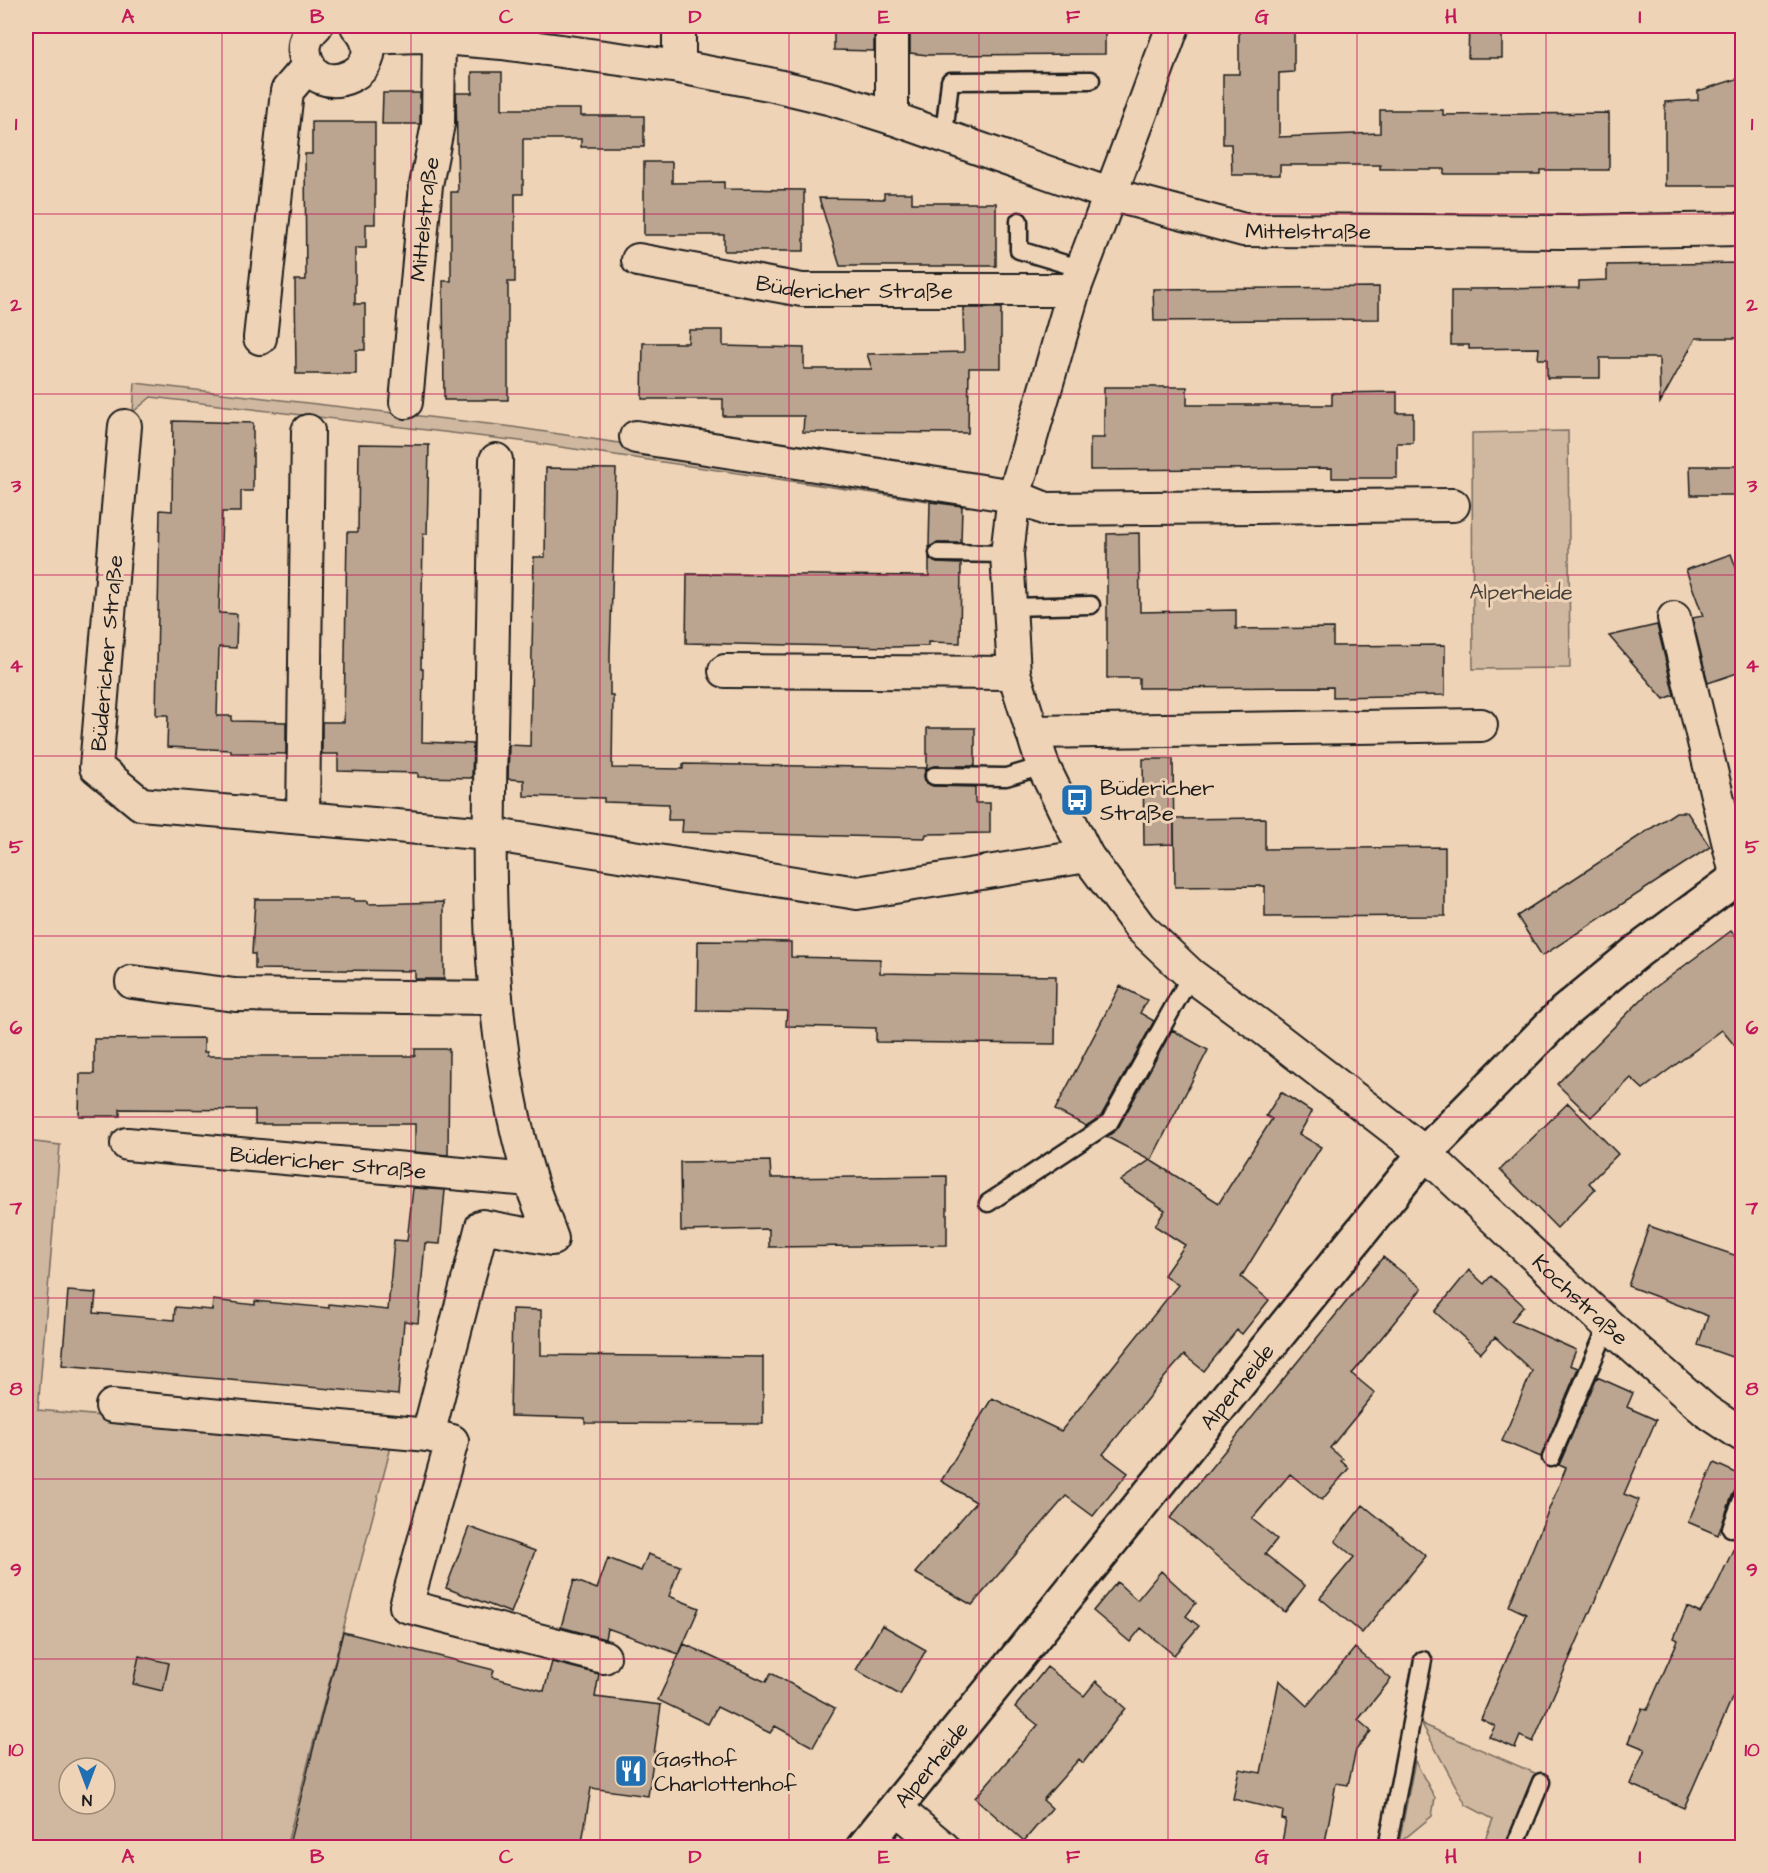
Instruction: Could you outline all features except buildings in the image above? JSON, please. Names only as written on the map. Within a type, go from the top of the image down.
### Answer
[{"type":"street","points":[[679,26],[679,67]]},
{"type":"street","points":[[892,26],[892,118]]},
{"type":"street","points":[[1173,26],[1078,280],[1014,496],[1007,554],[1014,673],[1043,766],[1087,856],[1140,927],[1191,975],[1425,1153]]},
{"type":"street","points":[[260,338],[287,92],[309,65],[305,56],[305,46],[307,36],[313,27]]},
{"type":"street","name":"Mittelstraße","points":[[309,65],[315,73],[333,81],[353,76],[366,61],[368,51],[361,32],[439,37],[502,34],[803,92],[944,135],[1109,194],[1244,230],[1567,232],[1743,229]]},
{"type":"street","name":"Mittelstraße","points":[[406,402],[426,185],[438,124],[439,37]]},
{"type":"street","name":"Büdericher Straße","points":[[638,260],[802,290],[1078,280]]},
{"type":"street","name":"Büdericher Straße","points":[[125,426],[96,767],[141,804],[489,834],[857,892],[1087,856]]},
{"type":"street","points":[[303,817],[308,431]]},
{"type":"street","points":[[636,437],[1014,496],[1046,509],[1453,505]]},
{"type":"street","points":[[429,1435],[482,1226],[552,1239],[530,1180],[510,1099],[496,998],[489,834],[496,460]]},
{"type":"street","points":[[1674,618],[1740,876]]},
{"type":"street","points":[[725,670],[1014,673]]},
{"type":"street","points":[[1032,732],[1481,725]]},
{"type":"street","name":"Alperheide","points":[[863,1848],[1425,1153],[1563,1013],[1638,951],[1740,876]]},
{"type":"street","points":[[132,982],[235,995],[496,998]]},
{"type":"street","name":"Büdericher Straße","points":[[127,1144],[530,1180]]},
{"type":"street","name":"Kochstraße","points":[[1425,1153],[1608,1325],[1706,1411],[1743,1435]]},
{"type":"street","points":[[112,1406],[429,1435],[452,1441],[406,1606],[604,1657]]},
{"type":"street","points":[[896,1808],[944,1848]]},
{"type":"lane","points":[[944,135],[950,81],[1091,80]]},
{"type":"lane","points":[[1019,221],[1019,250],[1078,280]]},
{"type":"lane","points":[[938,553],[1007,554]]},
{"type":"lane","points":[[1009,607],[1091,605]]},
{"type":"lane","points":[[934,776],[1006,777],[1043,766]]},
{"type":"lane","points":[[988,1203],[1109,1123],[1191,975]]},
{"type":"lane","points":[[1551,1458],[1608,1325]]},
{"type":"lane","points":[[1731,1527],[1743,1500]]},
{"type":"lane","points":[[1387,1848],[1423,1660]]},
{"type":"lane","points":[[1514,1848],[1541,1782]]},
{"type":"green space","points":[[135,383],[506,426],[969,496],[968,507],[520,441],[151,397],[133,412]]},
{"type":"green space","name":"Alperheide","points":[[1568,431],[1570,668],[1473,669],[1472,433]]},
{"type":"green space","points":[[26,1141],[60,1145],[38,1410],[392,1443],[286,1847],[26,1848]]},
{"type":"green space","points":[[1422,1724],[1537,1774],[1505,1847],[1482,1847],[1493,1819],[1466,1805]]},
{"type":"green space","points":[[1415,1761],[1435,1798],[1432,1816],[1399,1843]]},
{"type":"place","name":"Büdericher Straße","points":[[1077,800]]},
{"type":"place","name":"Gasthof Charlottenhof","points":[[631,1771]]}]
